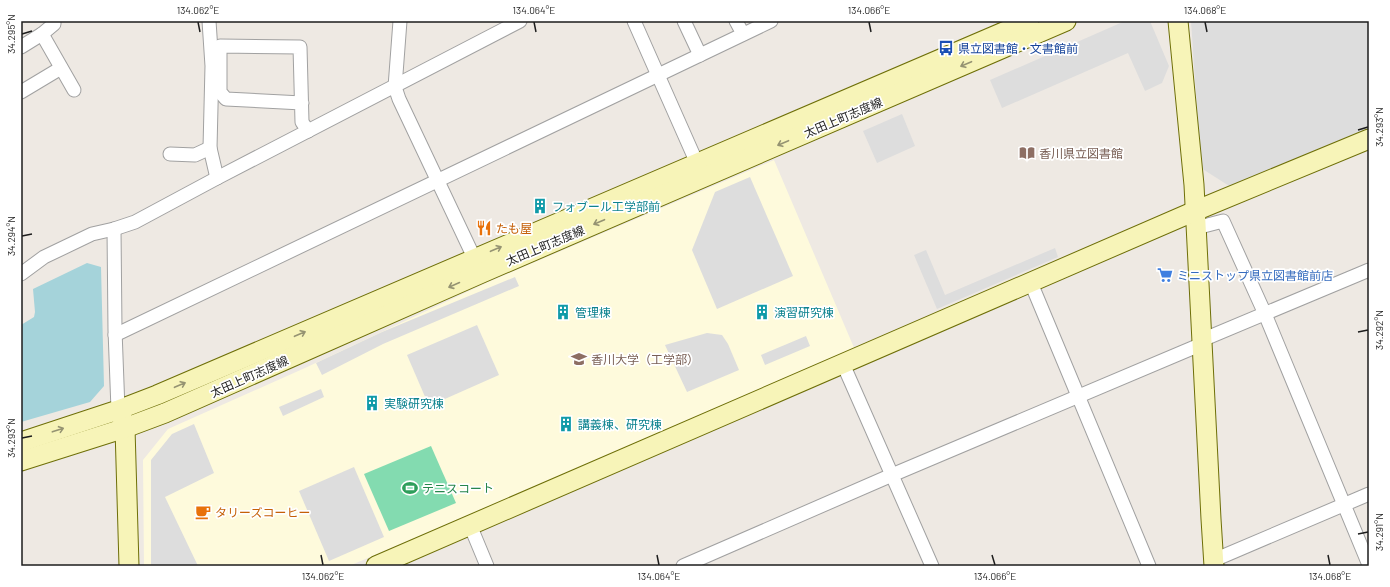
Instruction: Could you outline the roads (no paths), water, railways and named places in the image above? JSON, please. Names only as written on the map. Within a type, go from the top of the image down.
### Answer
[{"type":"main road","name":"太田上町志度線","points":[[21,442],[118,410],[157,395],[478,266],[700,170],[1029,21]]},
{"type":"main road","name":"太田上町志度線","points":[[700,170],[1066,21]]},
{"type":"main road","points":[[1178,21],[1196,220],[1213,564]]},
{"type":"main road","points":[[376,566],[1031,283],[1196,220],[1369,139]]},
{"type":"main road","name":"太田上町志度線","points":[[21,461],[125,428],[165,413],[478,266]]},
{"type":"main road","points":[[118,410],[125,428],[129,566]]},
{"type":"street","points":[[21,47],[42,34],[54,24],[54,21]]},
{"type":"street","points":[[209,21],[212,66],[210,148],[217,178]]},
{"type":"street","points":[[400,21],[395,87],[399,99],[437,181],[478,266]]},
{"type":"street","points":[[21,274],[44,257],[92,234],[114,230],[135,222],[520,21]]},
{"type":"street","points":[[634,21],[657,76],[700,170]]},
{"type":"street","points":[[684,21],[700,55]]},
{"type":"street","points":[[736,21],[743,34]]},
{"type":"street","points":[[115,335],[771,21]]},
{"type":"street","points":[[42,34],[74,90]]},
{"type":"street","points":[[302,103],[226,100],[220,92],[220,46],[300,47],[302,103],[302,122],[308,131]]},
{"type":"street","points":[[21,92],[61,68]]},
{"type":"street","points":[[170,154],[195,155],[210,148]]},
{"type":"street","points":[[1196,220],[1224,221],[1265,314],[1369,564]]},
{"type":"street","points":[[114,230],[115,335],[118,410]]},
{"type":"street","points":[[683,566],[1369,270]]},
{"type":"street","points":[[1031,283],[1149,566]]},
{"type":"street","points":[[843,364],[932,566]]},
{"type":"street","points":[[1213,564],[1369,494]]},
{"type":"street","points":[[470,525],[487,566]]},
{"type":"water","points":[[87,263],[101,267],[104,386],[90,402],[21,422],[21,325],[34,317],[33,289]]},
{"type":"place","name":"県立図書館・文書館前","points":[[946,48]]},
{"type":"place","name":"香川県立図書館","points":[[1027,153]]},
{"type":"place","name":"フォブール工学部前","points":[[540,206]]},
{"type":"place","name":"たも屋","points":[[484,228]]},
{"type":"place","name":"ミニストップ県立図書館前店","points":[[1165,275]]},
{"type":"place","name":"管理棟","points":[[563,312]]},
{"type":"place","name":"演習研究棟","points":[[762,312]]},
{"type":"place","name":"香川大学（工学部）","points":[[579,359]]},
{"type":"place","name":"実験研究棟","points":[[372,403]]},
{"type":"place","name":"講義棟、研究棟","points":[[566,424]]},
{"type":"place","name":"テニスコート","points":[[410,488]]},
{"type":"place","name":"タリーズコーヒー","points":[[203,512]]}]
